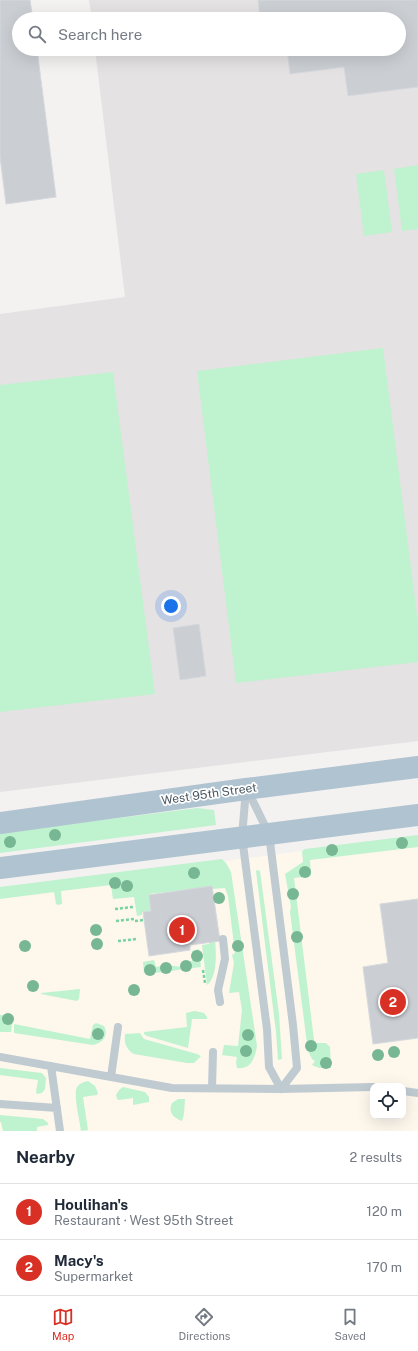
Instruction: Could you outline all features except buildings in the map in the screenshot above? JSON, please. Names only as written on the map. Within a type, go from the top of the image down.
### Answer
[{"type":"main road","name":"West 95th Street","points":[[0,823],[246,789],[418,768]]},
{"type":"main road","points":[[0,868],[418,815]]},
{"type":"lane","points":[[246,789],[269,834],[293,1025],[297,1068],[281,1089]]},
{"type":"lane","points":[[246,789],[242,837],[267,1029],[269,1067],[281,1089]]},
{"type":"lane","points":[[220,1002],[218,990],[225,959],[223,939]]},
{"type":"lane","points":[[111,1077],[118,1027]]},
{"type":"lane","points":[[212,1088],[213,1052]]},
{"type":"lane","points":[[0,1057],[172,1088],[281,1089],[370,1086]]},
{"type":"lane","points":[[51,1066],[60,1131]]},
{"type":"lane","points":[[406,1091],[418,1093]]},
{"type":"lane","points":[[0,1104],[57,1108]]},
{"type":"path","points":[[115,909],[132,907]]},
{"type":"path","points":[[116,921],[144,920]]},
{"type":"path","points":[[118,941],[137,938]]},
{"type":"path","points":[[204,970],[206,986]]},
{"type":"shaded area","points":[[89,0],[418,0],[418,741],[0,792],[0,314],[125,297],[96,56],[406,56],[406,12],[91,12]]},
{"type":"shaded area","points":[[418,836],[418,1131],[0,1131],[0,890]]},
{"type":"green space","points":[[418,165],[418,229],[402,231],[394,169]]},
{"type":"green space","points":[[384,170],[392,232],[364,236],[356,174]]},
{"type":"green space","points":[[383,348],[418,623],[418,662],[236,683],[197,371]]},
{"type":"green space","points":[[113,372],[155,694],[0,712],[0,385]]},
{"type":"green space","points":[[197,808],[214,810],[216,825],[0,853],[0,833]]},
{"type":"green space","points":[[418,835],[418,847],[310,860],[311,876],[294,878],[314,1040],[316,1043],[326,1043],[330,1047],[331,1068],[319,1068],[312,1065],[315,1061],[312,1059],[308,1051],[290,912],[291,907],[285,874],[303,862],[302,851],[305,849]]},
{"type":"green space","points":[[222,859],[231,872],[257,1046],[252,1062],[246,1067],[242,1068],[237,1068],[237,1057],[222,1055],[224,1045],[238,1046],[242,1010],[239,992],[229,993],[234,963],[232,955],[235,953],[228,896],[225,888],[202,888],[149,894],[151,911],[142,912],[142,915],[137,916],[134,897],[113,899],[111,885],[61,891],[62,904],[58,905],[56,904],[54,892],[0,899],[0,887]]},
{"type":"green space","points":[[256,871],[260,871],[279,1014],[282,1059],[278,1060],[276,1032]]},
{"type":"green space","points":[[215,939],[215,970],[211,981],[207,985],[202,945],[209,944],[209,940]]},
{"type":"green space","points":[[199,949],[201,967],[147,974],[144,973],[143,962],[154,960],[156,967],[166,965],[183,967],[183,962],[192,961],[192,951]]},
{"type":"green space","points":[[80,989],[79,999],[77,1001],[41,994],[41,993]]},
{"type":"green space","points":[[195,1011],[204,1013],[207,1019],[192,1019],[188,1048],[144,1034],[144,1032],[187,1027],[186,1013]]},
{"type":"green space","points":[[0,1015],[11,1015],[13,1017],[11,1032],[0,1032]]},
{"type":"green space","points":[[96,1023],[104,1026],[106,1033],[100,1043],[93,1045],[14,1033],[14,1024],[90,1039],[93,1025]]},
{"type":"green space","points":[[140,1033],[144,1039],[201,1056],[194,1063],[187,1063],[134,1054],[126,1046],[125,1034]]},
{"type":"green space","points":[[0,1068],[42,1073],[46,1078],[45,1089],[42,1093],[37,1094],[38,1080],[0,1075]]},
{"type":"green space","points":[[88,1081],[95,1086],[98,1093],[97,1095],[83,1097],[88,1130],[81,1131],[76,1102],[76,1091],[79,1085]]},
{"type":"green space","points":[[123,1087],[145,1092],[149,1097],[149,1102],[133,1105],[133,1098],[117,1099],[116,1095]]},
{"type":"green space","points":[[178,1099],[185,1099],[182,1121],[176,1118],[171,1112],[172,1103]]},
{"type":"green space","points":[[0,1115],[43,1119],[48,1123],[48,1125],[37,1127],[37,1131],[3,1131],[0,1122]]},
{"type":"place","name":"Houlihan's","points":[[182,930]]},
{"type":"place","name":"Macy's","points":[[393,1002]]}]
